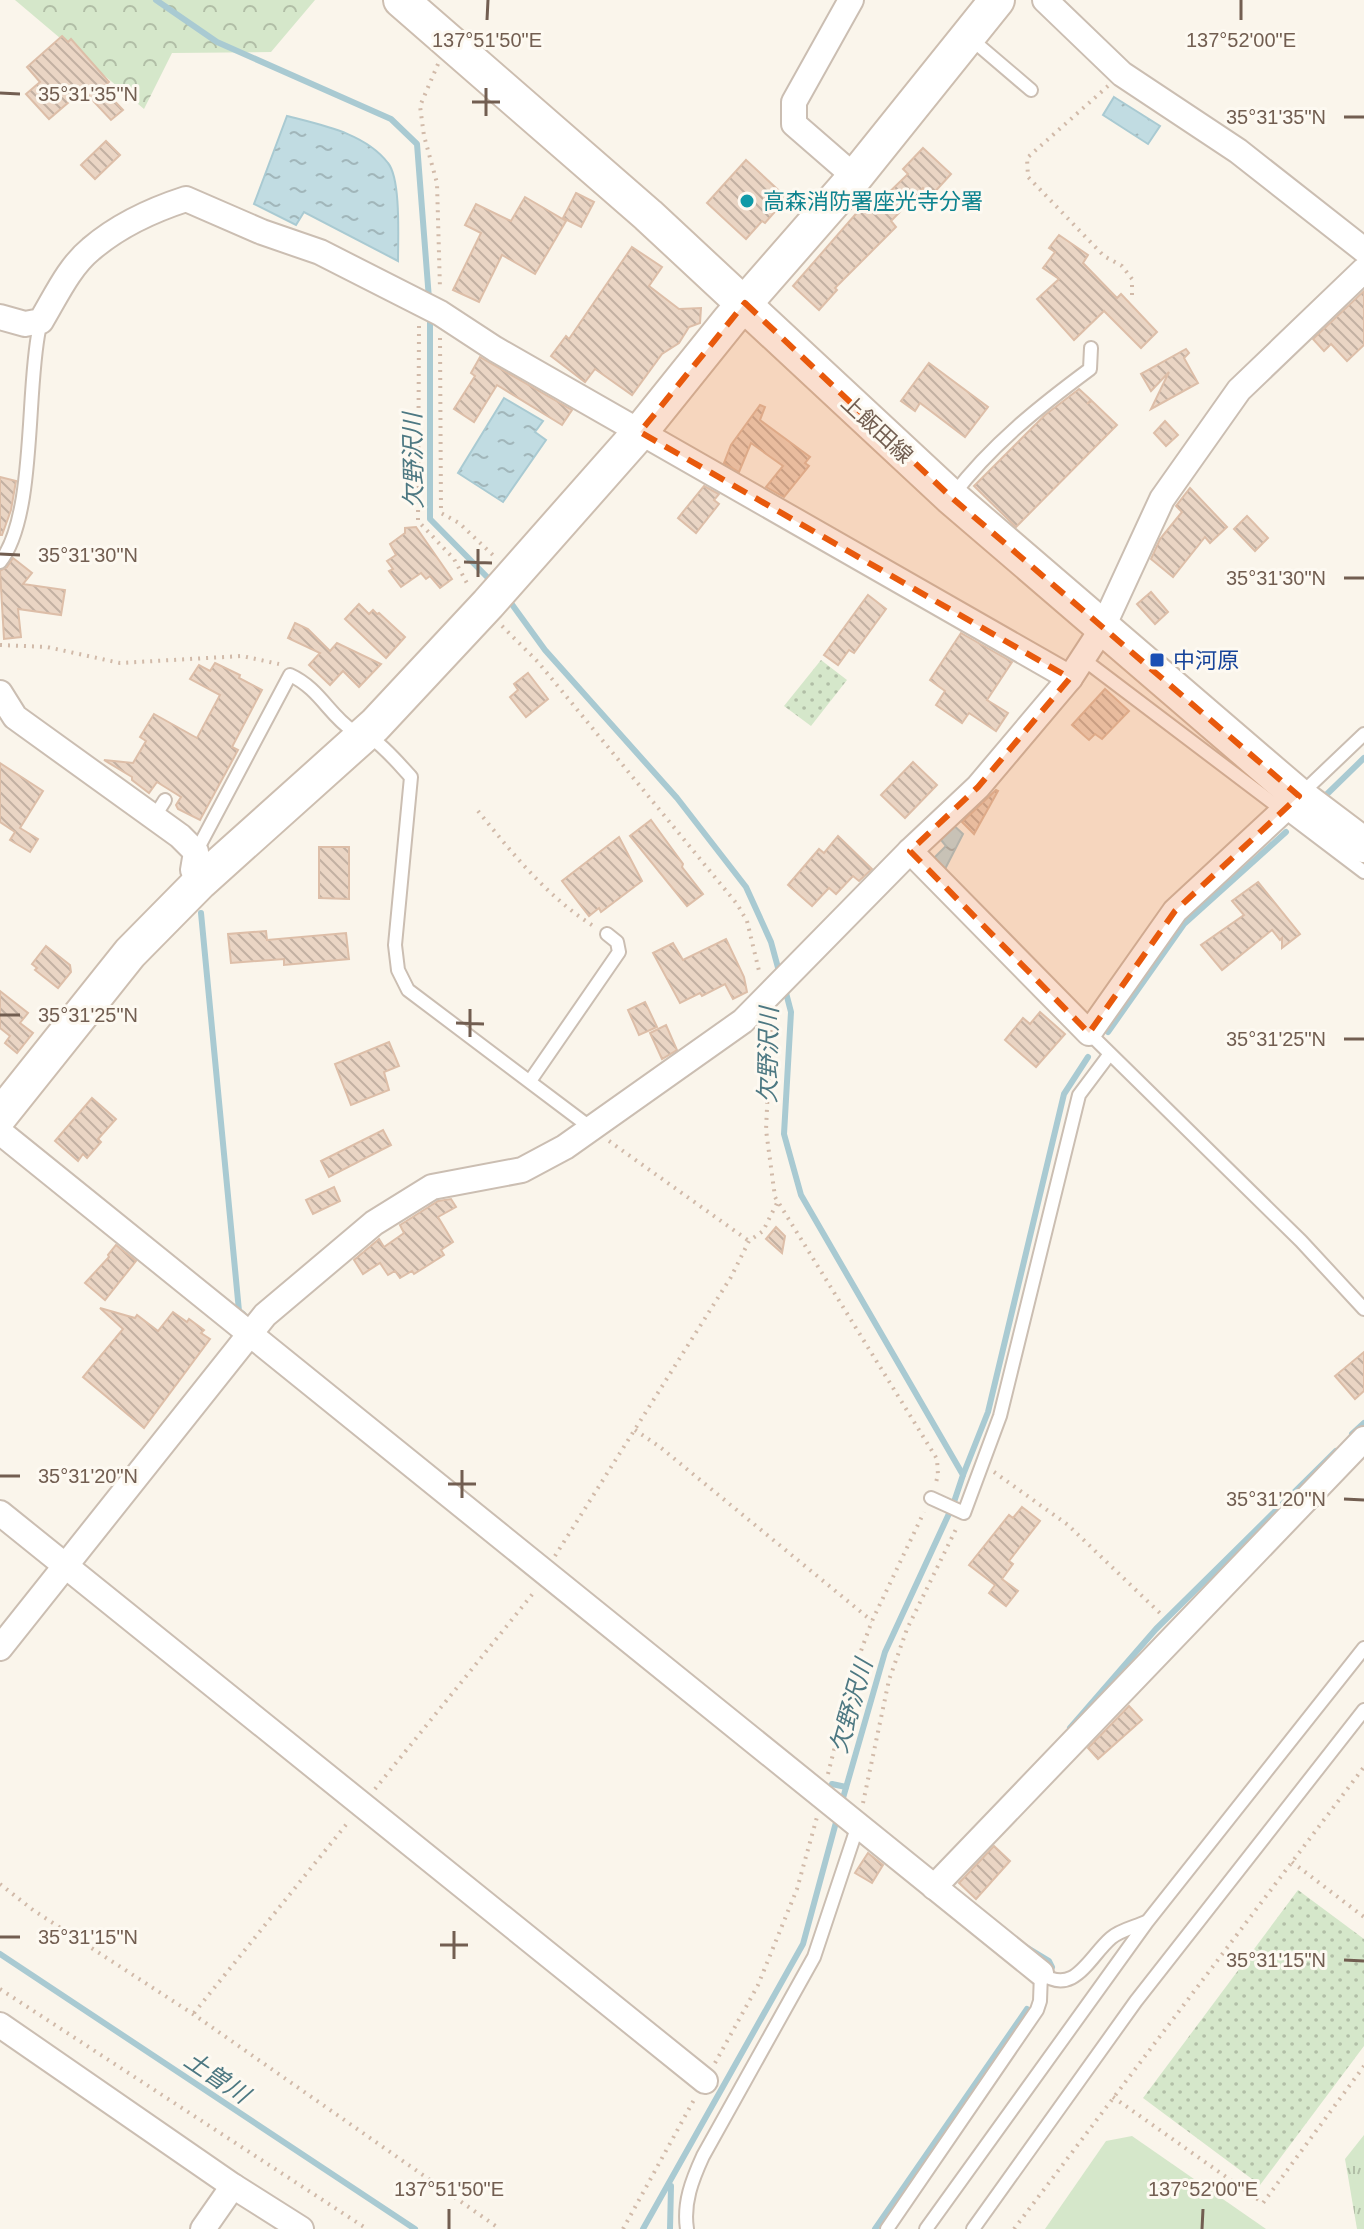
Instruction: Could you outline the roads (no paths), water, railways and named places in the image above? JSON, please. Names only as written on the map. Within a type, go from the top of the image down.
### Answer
[{"type":"street","points":[[851,0],[794,102],[794,124],[855,177]]},
{"type":"street","points":[[0,1116],[198,867],[366,734],[493,598],[640,432],[745,303],[855,177],[997,0]]},
{"type":"street","points":[[1045,0],[1122,74],[1238,151],[1364,250]]},
{"type":"street","name":"上飯田線","points":[[407,2],[745,303],[951,497],[1102,629],[1291,803],[1364,845]]},
{"type":"street","points":[[0,317],[25,324],[41,321],[65,279],[90,249],[147,212],[186,199],[262,232],[320,252],[428,307],[640,432],[1076,669]]},
{"type":"street","points":[[0,1648],[265,1315],[374,1223],[432,1187],[522,1170],[565,1147],[743,1021],[910,851],[978,787],[1076,669],[1102,629],[1162,499],[1239,390],[1364,270]]},
{"type":"street","points":[[0,693],[15,717],[160,808],[198,867]]},
{"type":"street","points":[[910,851],[1089,1033],[1175,911],[1291,803]]},
{"type":"street","points":[[0,1132],[1041,1973]]},
{"type":"street","points":[[934,1887],[1364,1439]]},
{"type":"street","points":[[0,1513],[705,2081]]},
{"type":"street","points":[[0,2025],[233,2186],[301,2229]]},
{"type":"street","points":[[203,2229],[233,2186]]},
{"type":"lane","points":[[968,36],[1031,90]]},
{"type":"lane","points":[[0,562],[8,552],[23,500],[39,330],[36,322]]},
{"type":"lane","points":[[951,497],[1027,417],[1090,369],[1091,348]]},
{"type":"lane","points":[[1076,669],[1291,803],[1364,872]]},
{"type":"lane","points":[[198,867],[290,675],[315,692],[352,730],[366,734],[380,745],[411,777],[395,945],[398,970],[408,990],[591,1128]]},
{"type":"lane","points":[[1291,803],[1364,734]]},
{"type":"lane","points":[[530,1081],[619,952],[617,942],[607,934]]},
{"type":"lane","points":[[1089,1033],[1301,1241],[1364,1309]]},
{"type":"lane","points":[[935,1500],[964,1513],[1000,1416],[1079,1095],[1109,1055]]},
{"type":"lane","points":[[926,2229],[1147,1922],[1364,1648]]},
{"type":"lane","points":[[973,2229],[1136,2001],[1364,1710]]},
{"type":"lane","points":[[687,2229],[685,2215],[691,2182],[703,2156],[814,1957],[854,1821]]},
{"type":"lane","points":[[1041,1973],[1051,1980],[1065,1981],[1077,1975],[1113,1936],[1147,1922]]},
{"type":"lane","points":[[887,2229],[1037,2010],[1041,1973]]},
{"type":"water","points":[[1114,97],[1160,126],[1148,144],[1103,115]]},
{"type":"water","points":[[287,116],[355,137],[388,163],[397,195],[398,261],[304,212],[296,225],[254,204]]},
{"type":"water","points":[[504,398],[543,421],[535,432],[546,440],[503,502],[458,473]]},
{"type":"water","points":[[950,822],[963,834],[945,869],[934,858],[946,846],[937,835]]},
{"type":"waterway","name":"欠野沢川","points":[[156,0],[217,42],[391,119],[417,144],[429,299]]},
{"type":"waterway","name":"欠野沢川","points":[[430,314],[430,519],[492,582]]},
{"type":"waterway","name":"欠野沢川","points":[[508,599],[545,650],[677,798],[746,887],[771,942],[780,975]]},
{"type":"waterway","points":[[1324,797],[1364,758]]},
{"type":"waterway","points":[[1108,1032],[1184,924],[1286,832]]},
{"type":"waterway","points":[[201,913],[239,1311],[243,1314]]},
{"type":"waterway","name":"欠野沢川","points":[[785,989],[791,1012],[784,1134],[801,1195],[963,1475],[953,1505],[885,1652],[841,1805]]},
{"type":"waterway","points":[[963,1475],[988,1412],[1064,1094],[1088,1057]]},
{"type":"waterway","points":[[1352,1434],[1364,1423]]},
{"type":"waterway","points":[[1070,1728],[1156,1629],[1336,1451]]},
{"type":"waterway","points":[[832,1784],[846,1787]]},
{"type":"waterway","name":"欠野沢川","points":[[643,2229],[803,1944],[838,1815]]},
{"type":"waterway","points":[[1026,1947],[1049,1961],[1052,1967]]},
{"type":"waterway","name":"土曽川","points":[[0,1954],[415,2229]]},
{"type":"waterway","points":[[875,2229],[1027,2009]]},
{"type":"waterway","points":[[670,2229],[671,2186]]},
{"type":"place","name":"高森消防署座光寺分署","points":[[747,201]]},
{"type":"place","name":"中河原","points":[[1157,660]]}]
